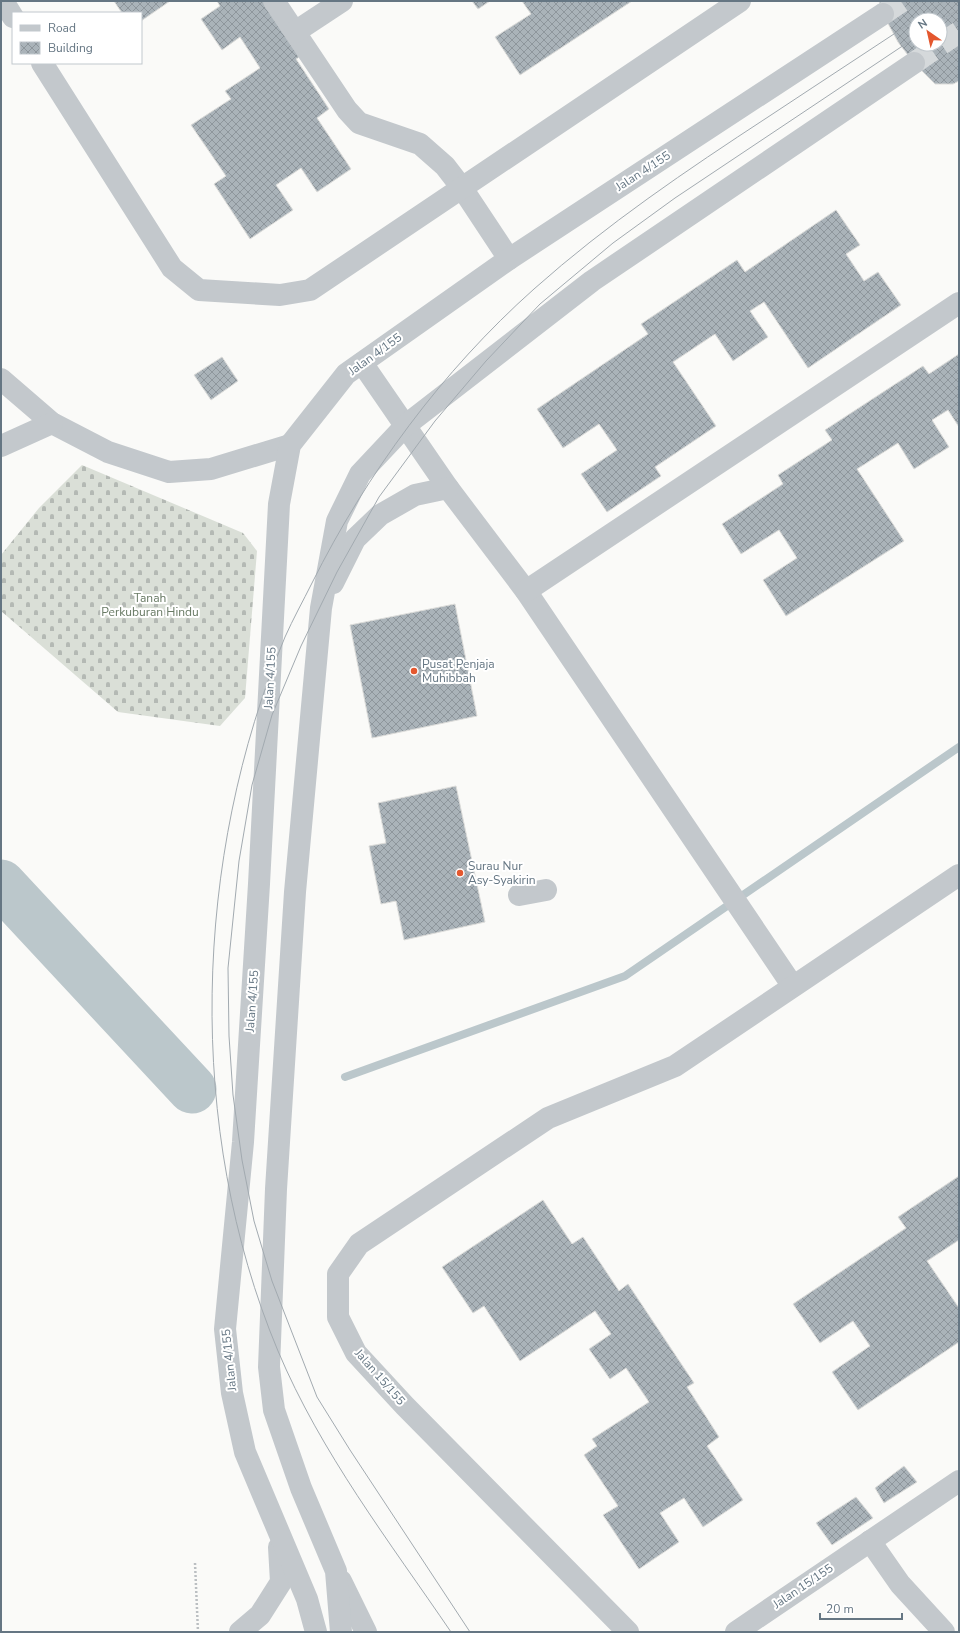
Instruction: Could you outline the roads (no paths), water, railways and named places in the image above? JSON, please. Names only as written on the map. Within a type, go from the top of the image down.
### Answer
[{"type":"street","points":[[3,1],[12,15]]},
{"type":"street","points":[[274,1],[347,110],[358,123],[420,144],[446,166],[509,259]]},
{"type":"street","points":[[295,32],[342,1]]},
{"type":"street","points":[[43,64],[172,268],[199,290],[280,295],[310,290],[740,1]]},
{"type":"street","name":"Jalan 4/155","points":[[316,1632],[307,1599],[245,1452],[232,1393],[225,1329],[243,1142],[259,884],[279,504],[290,445],[346,374],[509,259],[883,14]]},
{"type":"street","points":[[366,1632],[336,1571],[301,1488],[274,1410],[269,1367],[276,1189],[295,892],[321,608],[337,522],[360,474],[406,425],[592,281],[914,63]]},
{"type":"street","points":[[526,591],[959,303]]},
{"type":"street","points":[[362,363],[448,488],[526,591],[702,854],[792,985]]},
{"type":"street","points":[[1,379],[52,423],[108,452],[169,472],[211,469],[290,445]]},
{"type":"street","points":[[1,446],[52,423]]},
{"type":"street","points":[[321,608],[355,539],[380,514],[415,495],[448,488]]},
{"type":"street","name":"Jalan 15/155","points":[[628,1632],[387,1387],[356,1353],[338,1317],[338,1274],[359,1244],[548,1118],[675,1066],[770,1003],[792,985],[959,875]]},
{"type":"street","points":[[519,895],[546,890]]},
{"type":"street","name":"Jalan 15/155","points":[[736,1632],[959,1480]]},
{"type":"street","points":[[240,1632],[260,1614],[281,1582],[277,1530]]},
{"type":"street","points":[[870,1541],[900,1584],[944,1632]]},
{"type":"street","points":[[336,1571],[341,1632]]},
{"type":"waterway","points":[[345,1077],[625,976],[959,747]]},
{"type":"waterway","points":[[1,884],[192,1089]]},
{"type":"tunnel","points":[[883,14],[902,1]]},
{"type":"tunnel","points":[[914,63],[959,32]]},
{"type":"tram line","points":[[451,1632],[357,1496],[314,1425],[295,1389],[278,1351],[248,1266],[227,1177],[215,1086],[212,993],[218,901],[232,810],[254,722],[285,637],[334,542],[357,502],[382,463],[409,426],[468,354],[534,289],[590,242],[648,198],[944,1]]},
{"type":"tram line","points":[[948,16],[959,9]]},
{"type":"tram line","points":[[470,1632],[350,1450],[317,1397],[272,1281],[254,1221],[242,1160],[233,1095],[229,1036],[228,968],[239,861],[252,785],[272,715],[301,646],[337,572],[379,497],[435,421],[486,361],[540,304],[613,243],[675,198],[908,42]]},
{"type":"place","name":"Pusat Penjaja Muhibbah","points":[[414,671]]},
{"type":"place","name":"Surau Nur Asy-Syakirin","points":[[460,873]]},
{"type":"park label","name":"Tanah Perkuburan Hindu","points":[[150,605]]}]
